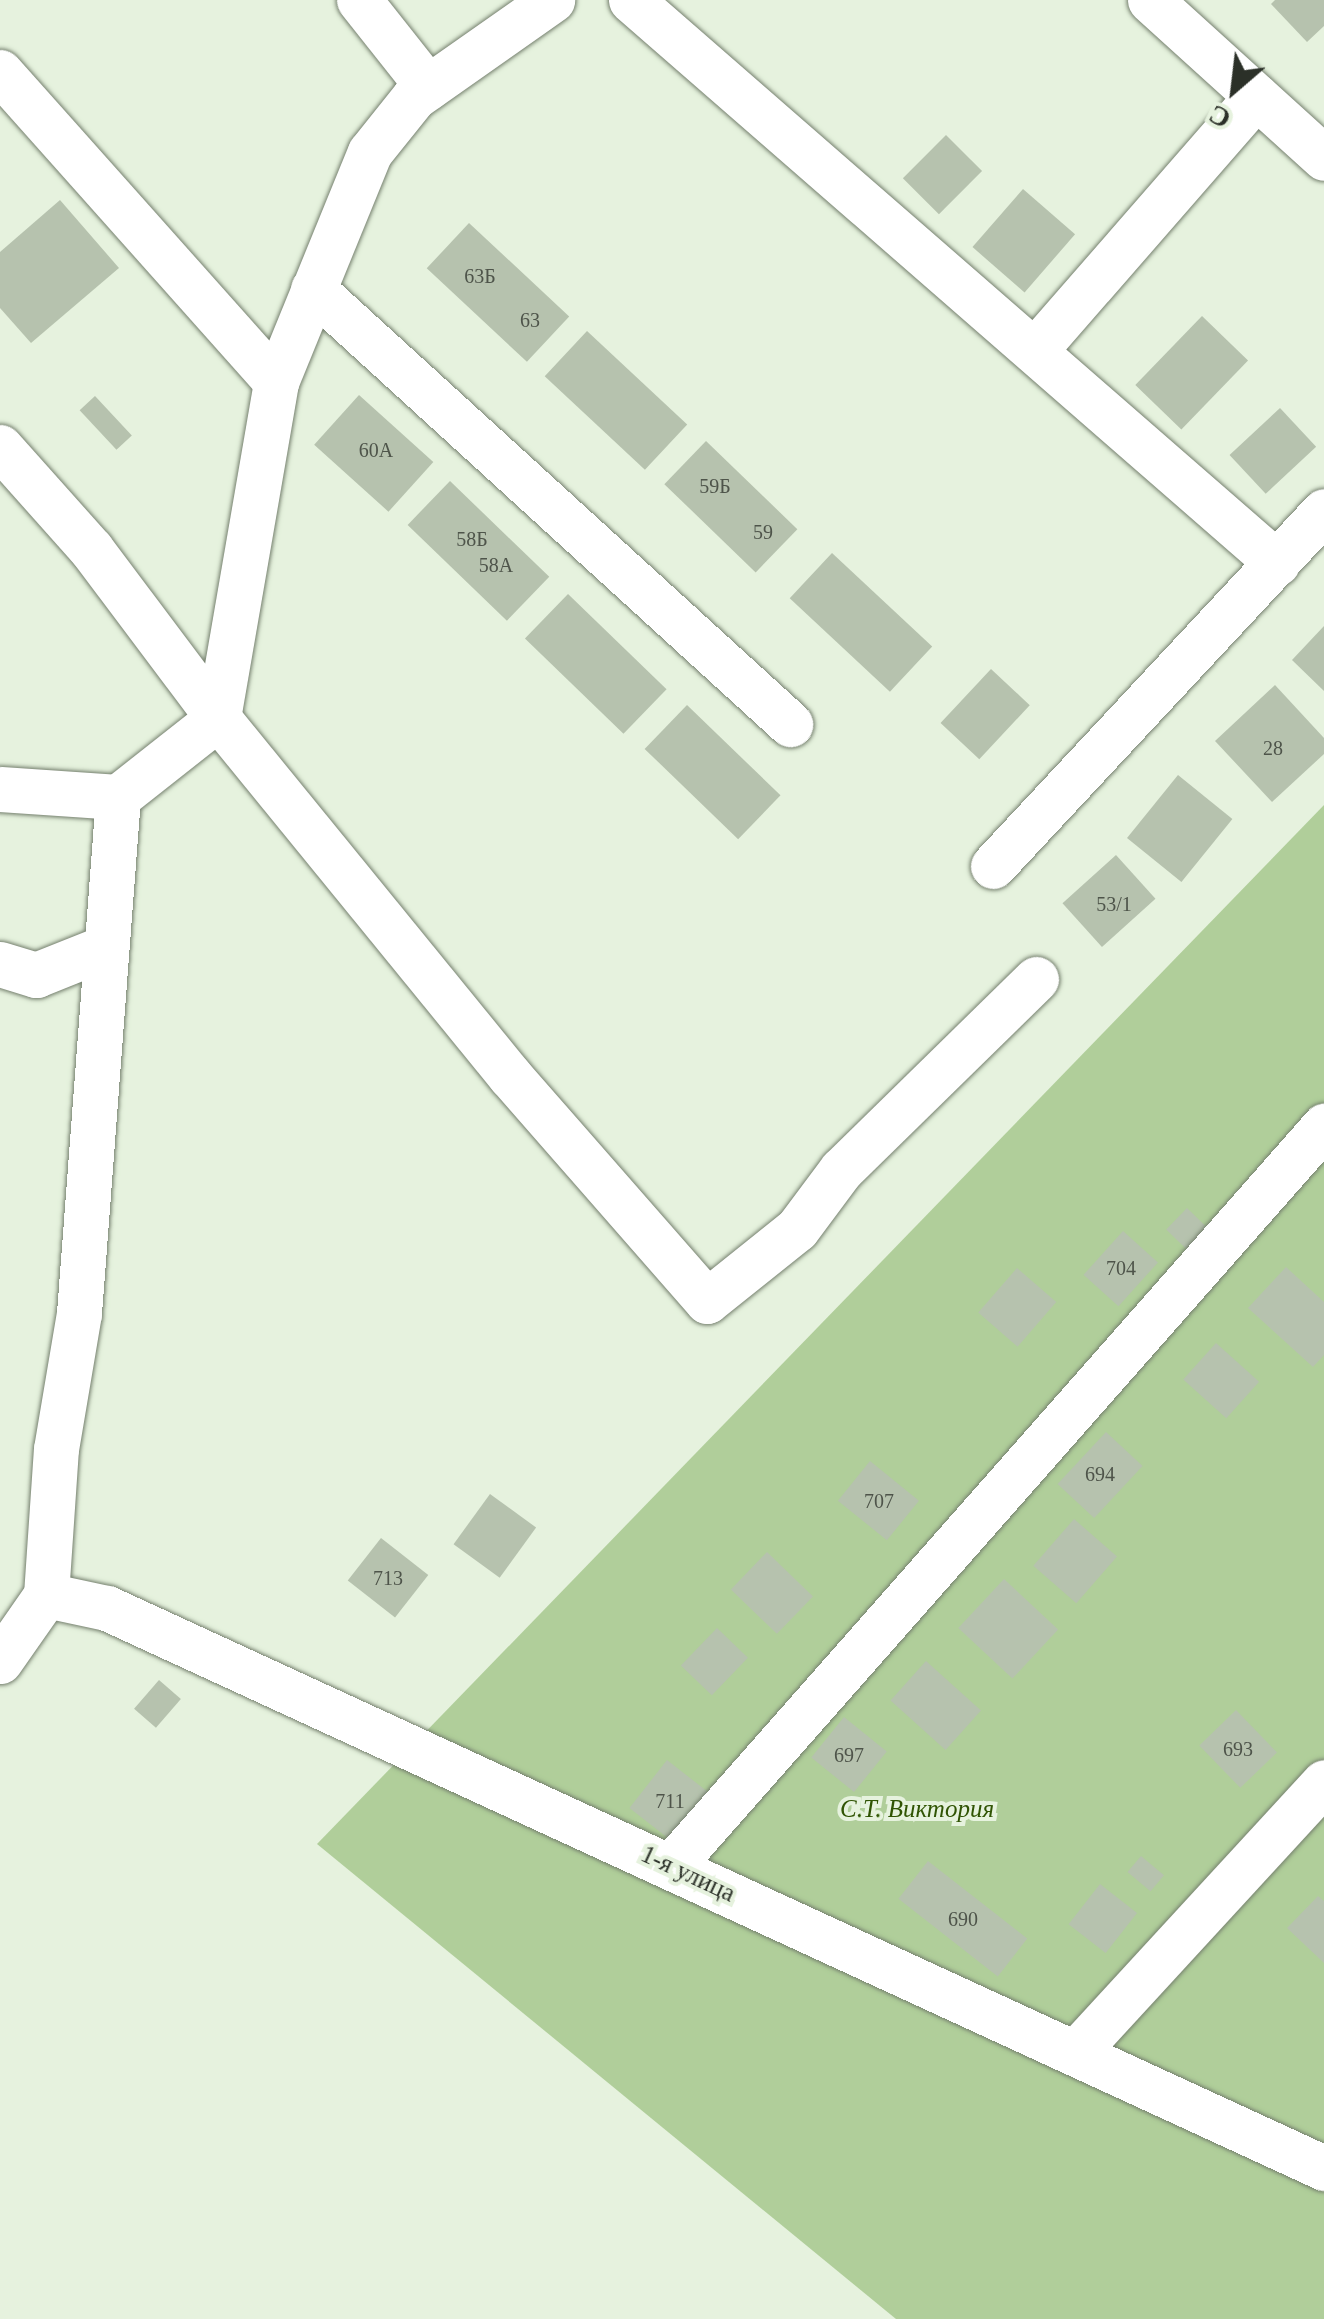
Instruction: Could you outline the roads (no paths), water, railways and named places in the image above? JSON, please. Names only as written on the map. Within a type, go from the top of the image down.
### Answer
[{"type":"street","points":[[359,0],[428,87]]},
{"type":"street","points":[[0,789],[118,796],[218,718],[276,382],[370,152],[428,87],[552,0]]},
{"type":"street","points":[[631,0],[1277,562]]},
{"type":"street","points":[[1150,0],[1324,158]]},
{"type":"street","points":[[0,72],[276,382]]},
{"type":"street","points":[[1036,349],[1256,98]]},
{"type":"street","points":[[314,290],[790,724]]},
{"type":"street","points":[[0,447],[92,549],[218,718],[510,1076],[707,1301],[797,1229],[841,1170],[1036,979]]},
{"type":"street","points":[[993,866],[1324,511]]},
{"type":"street","points":[[0,1661],[46,1595],[56,1450],[79,1313],[118,796]]},
{"type":"street","points":[[0,964],[36,975],[106,947]]},
{"type":"street","points":[[672,1865],[1324,1126]]},
{"type":"street","name":"1-я улица","points":[[46,1595],[107,1608],[672,1865],[872,1963],[1078,2051],[1324,2168]]},
{"type":"street","points":[[1078,2051],[1324,1782]]},
{"type":"park label","name":"С.Т. Виктория","points":[[917,1809]]}]
